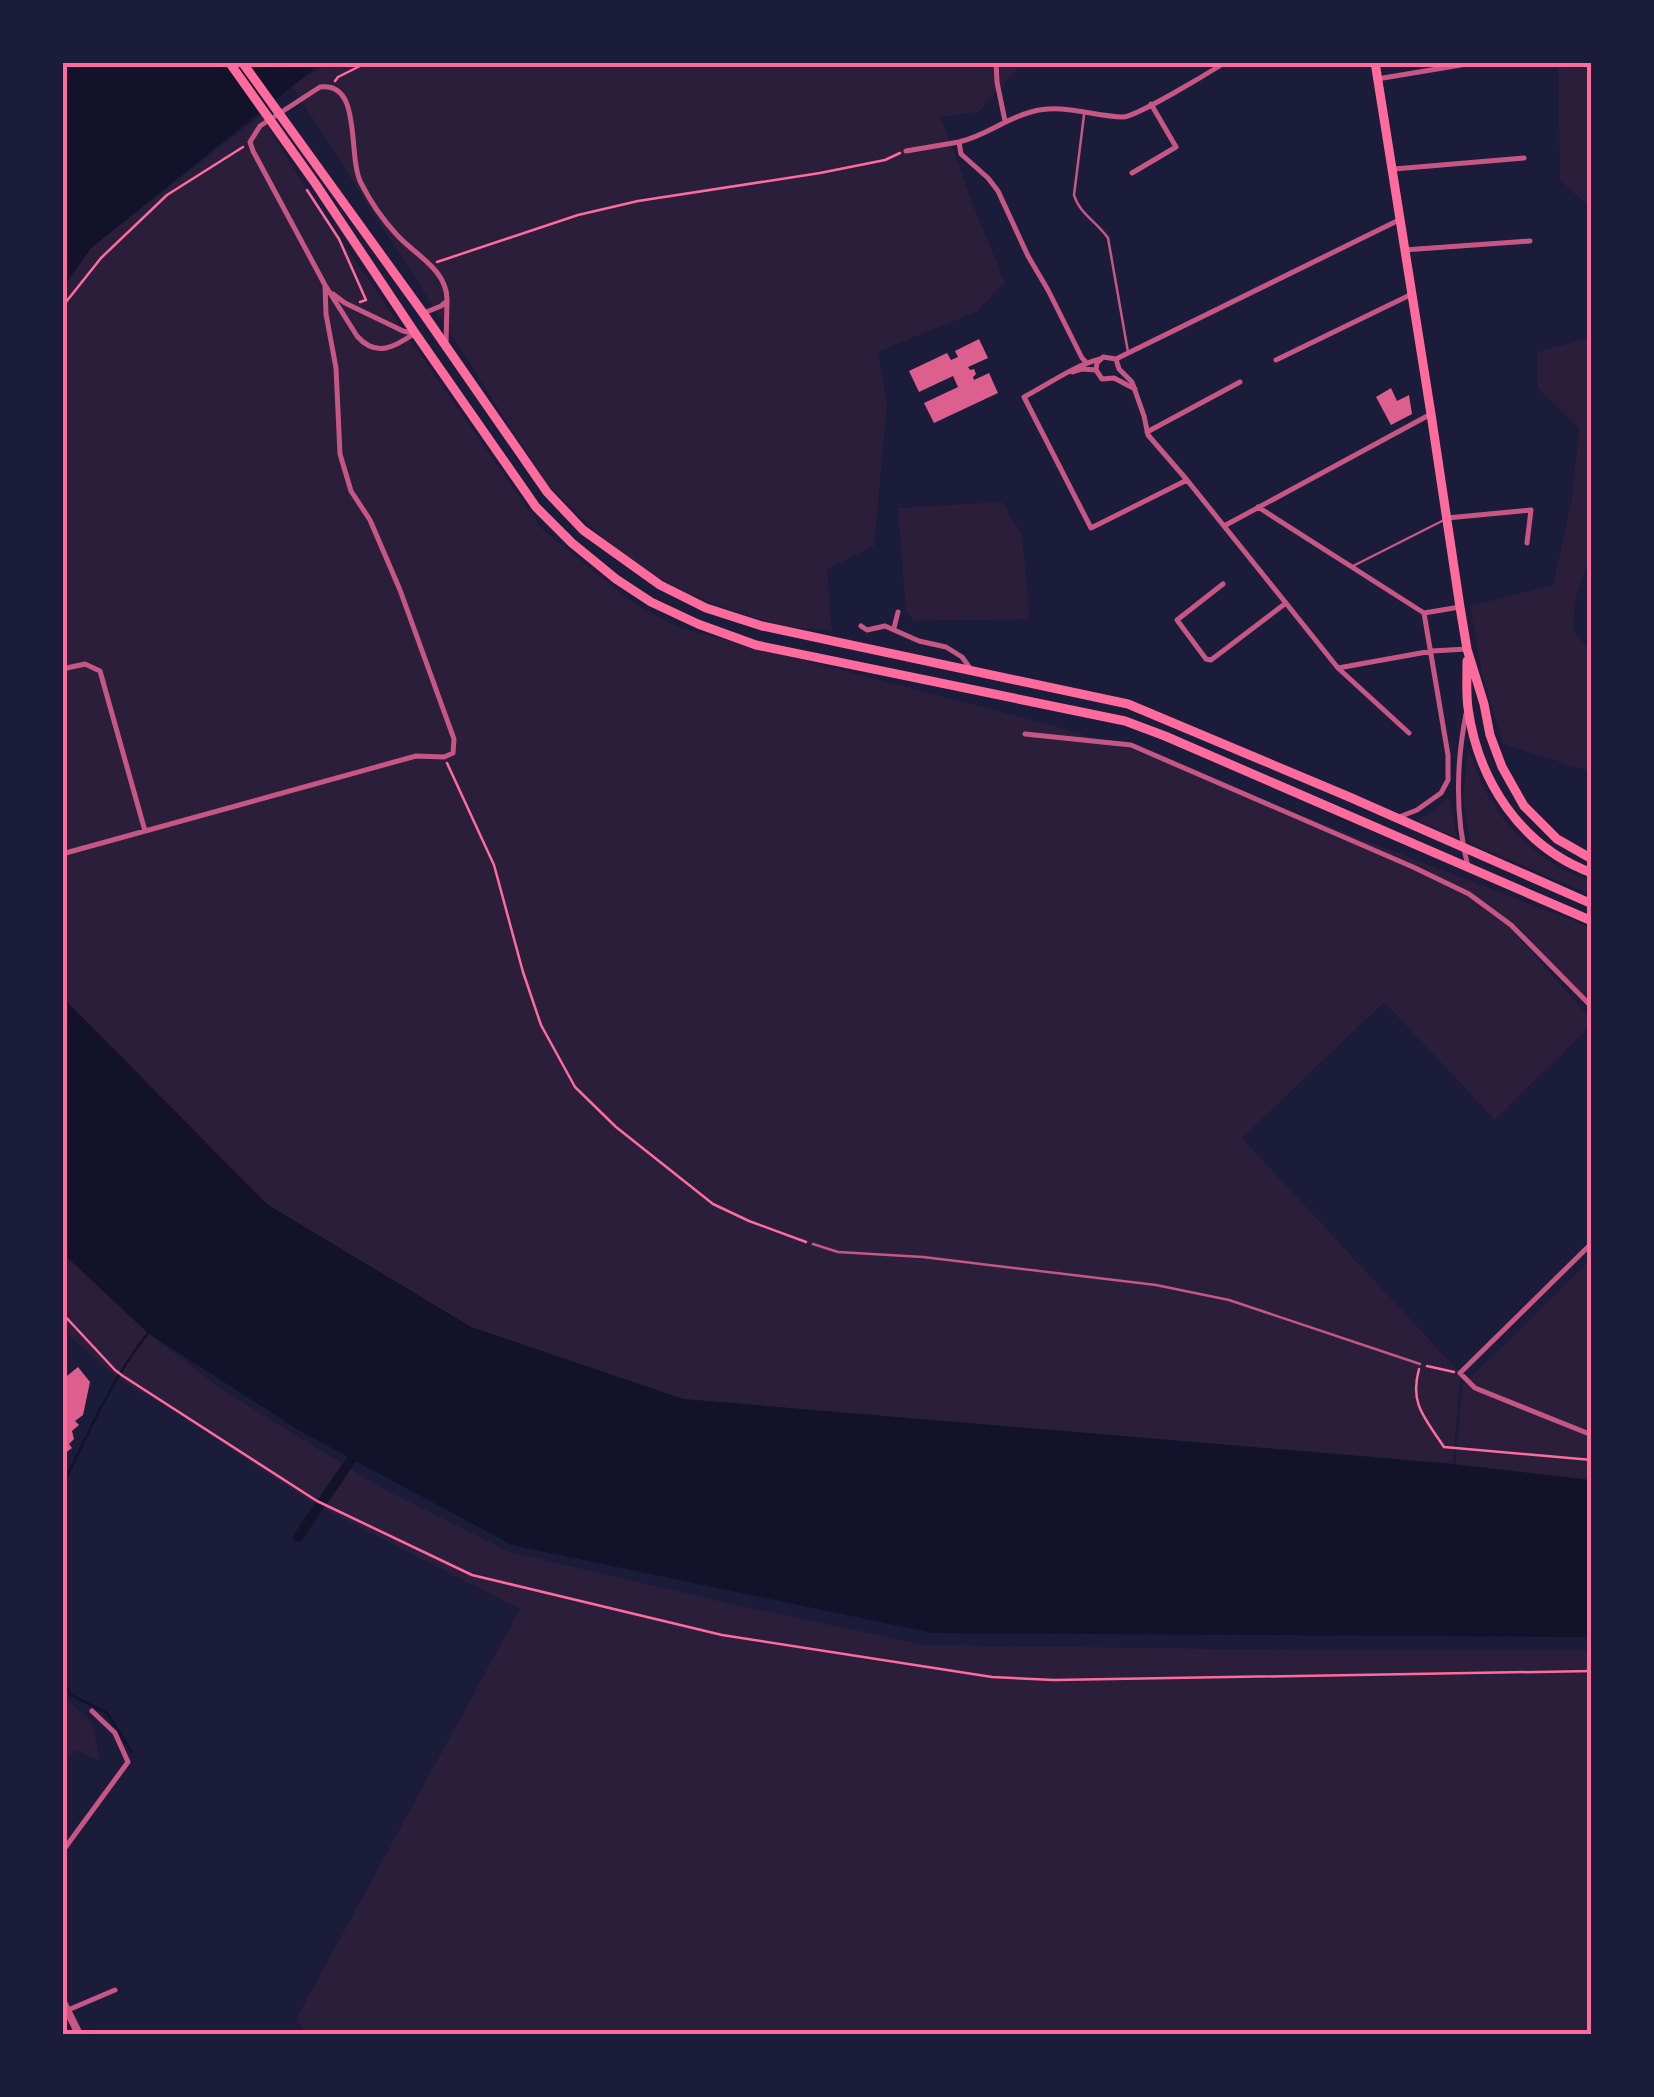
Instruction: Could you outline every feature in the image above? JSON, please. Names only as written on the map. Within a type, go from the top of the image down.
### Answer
[{"type":"main road","points":[[229,62],[536,507],[572,543],[651,602],[756,645],[1125,721],[1592,921]]},
{"type":"main road","points":[[242,62],[547,492],[583,530],[660,585],[706,608],[762,626],[1128,704],[1592,904]]},
{"type":"main road","points":[[1375,62],[1467,649],[1490,735],[1524,806],[1548,831],[1592,858]]},
{"type":"main road","points":[[1467,649],[1468,706],[1488,774],[1512,816],[1547,850],[1592,872]]},
{"type":"street","points":[[996,62],[1005,121]]},
{"type":"street","points":[[906,150],[979,138],[1005,121],[1052,108],[1128,118],[1226,62]]},
{"type":"street","points":[[1377,79],[1480,62]]},
{"type":"street","points":[[415,334],[390,349],[363,343],[325,285],[250,142],[260,126],[320,87],[340,90],[349,108],[354,163],[362,186],[398,236],[444,282],[446,347]]},
{"type":"street","points":[[1132,172],[1176,147],[1151,104]]},
{"type":"street","points":[[959,142],[961,154],[998,191],[1028,256],[1086,362]]},
{"type":"street","points":[[1391,170],[1524,158]]},
{"type":"street","points":[[1070,372],[1078,364],[1107,356],[1116,359],[1399,220]]},
{"type":"street","points":[[1404,250],[1530,241]]},
{"type":"street","points":[[62,854],[416,756],[444,758],[453,754],[454,739],[400,590],[370,520],[351,491],[340,454],[336,368],[325,285]]},
{"type":"street","points":[[331,293],[404,332],[415,334]]},
{"type":"street","points":[[1276,360],[1412,294]]},
{"type":"street","points":[[423,314],[447,301]]},
{"type":"street","points":[[1096,370],[1100,359]]},
{"type":"street","points":[[1116,359],[1135,389],[1147,432],[1338,668],[1409,733]]},
{"type":"street","points":[[1114,378],[1120,369]]},
{"type":"street","points":[[1096,370],[1070,372],[1024,397],[1091,528],[1187,480]]},
{"type":"street","points":[[1096,370],[1102,379],[1114,378],[1135,389]]},
{"type":"street","points":[[1147,432],[1240,382]]},
{"type":"street","points":[[1224,526],[1431,414]]},
{"type":"street","points":[[1258,507],[1424,614],[1460,607]]},
{"type":"street","points":[[1447,518],[1530,510],[1527,543]]},
{"type":"street","points":[[1223,584],[1176,620],[1206,659],[1211,660],[1286,604]]},
{"type":"street","points":[[894,628],[898,612]]},
{"type":"street","points":[[1424,614],[1448,755],[1448,780]]},
{"type":"street","points":[[862,626],[868,630],[894,628],[946,647],[962,656],[972,671]]},
{"type":"street","points":[[1338,668],[1432,651],[1467,649]]},
{"type":"street","points":[[62,670],[85,664],[100,671],[145,831]]},
{"type":"street","points":[[1468,706],[1458,768],[1463,848],[1468,866]]},
{"type":"street","points":[[1025,734],[1131,745],[1469,894],[1511,925],[1592,1007]]},
{"type":"street","points":[[1448,755],[1458,768]]},
{"type":"street","points":[[1395,818],[1417,810],[1441,792],[1458,768]]},
{"type":"street","points":[[1592,1243],[1460,1373],[1475,1388],[1592,1434]]},
{"type":"street","points":[[62,1852],[128,1762],[115,1733],[92,1711]]},
{"type":"street","points":[[65,2012],[115,1990]]},
{"type":"street","points":[[62,2000],[79,2034]]},
{"type":"lane","points":[[1085,111],[1074,195],[1078,206],[1108,238],[1128,353]]},
{"type":"lane","points":[[1352,567],[1447,518]]},
{"type":"lane","points":[[812,1244],[838,1252],[924,1257],[1156,1284],[1229,1300],[1420,1364]]},
{"type":"path","points":[[330,86],[338,77],[368,62]]},
{"type":"path","points":[[62,307],[100,258],[166,195],[250,142]]},
{"type":"path","points":[[431,266],[638,200],[820,173],[885,160],[906,150]]},
{"type":"path","points":[[300,178],[339,239],[366,300],[352,298]]},
{"type":"path","points":[[444,758],[494,865],[541,1026],[575,1087],[628,1137],[714,1204],[812,1244]]},
{"type":"path","points":[[62,1313],[123,1376],[316,1501],[472,1575],[722,1635],[992,1678],[1592,1671]]},
{"type":"path","points":[[1460,1373],[1420,1364],[1415,1383],[1417,1405],[1444,1448],[1592,1460]]},
{"type":"shaded area","points":[[329,62],[1023,63],[978,112],[941,117],[1005,282],[976,312],[878,352],[887,403],[874,546],[827,569],[832,631],[783,626],[692,595],[611,546],[548,486],[292,86]]},
{"type":"shaded area","points":[[63,63],[321,63],[91,248],[63,287]]},
{"type":"shaded area","points":[[1558,63],[1591,63],[1591,208],[1560,181]]},
{"type":"shaded area","points":[[261,115],[317,206],[542,529],[629,600],[677,627],[1133,750],[1592,928],[1591,1004],[1510,924],[1591,1019],[1591,1025],[1495,1120],[1384,1002],[1242,1138],[1460,1373],[1453,1464],[683,1399],[471,1327],[268,1205],[63,998],[63,290],[91,248]]},
{"type":"shaded area","points":[[1591,337],[1591,554],[1575,600],[1573,630],[1591,653],[1591,772],[1503,744],[1482,675],[1470,606],[1553,585],[1572,497],[1579,428],[1538,388],[1538,352]]},
{"type":"shaded area","points":[[1002,502],[1022,535],[1030,619],[914,621],[906,611],[898,508]]},
{"type":"shaded area","points":[[1468,749],[1486,792],[1506,822],[1544,858],[1591,881],[1591,895],[1470,843],[1463,797]]},
{"type":"shaded area","points":[[1449,797],[1457,838],[1416,820]]},
{"type":"shaded area","points":[[63,998],[268,1205],[471,1327],[683,1399],[1453,1464],[1591,1480],[1591,1637],[933,1633],[512,1545],[300,1431],[148,1333],[63,1253]]},
{"type":"shaded area","points":[[62,1253],[148,1333],[223,1390],[385,1490],[510,1552],[925,1645],[1591,1650],[1591,2034],[306,2034],[296,2019],[520,1609],[314,1504],[116,1377],[63,1330]]},
{"type":"shaded area","points":[[1591,1259],[1591,1494],[1454,1477],[1463,1385]]},
{"type":"shaded area","points":[[62,1695],[92,1722],[100,1761],[76,1750],[63,1767]]},
{"type":"building","points":[[979,339],[988,358],[968,367],[974,369],[974,380],[989,373],[998,393],[934,423],[924,403],[958,387],[953,376],[919,392],[909,371],[947,353],[951,360],[958,357],[955,351]]},
{"type":"building","points":[[1391,388],[1397,401],[1409,395],[1412,414],[1391,425],[1376,397]]},
{"type":"building","points":[[78,1367],[90,1382],[83,1415],[75,1421],[79,1425],[72,1431],[72,1448],[64,1454],[67,1461],[62,1465],[62,1380]]},
{"type":"waterway","points":[[62,1487],[112,1387],[149,1332]]},
{"type":"waterway","points":[[298,1537],[360,1447]]},
{"type":"waterway","points":[[62,1679],[71,1695],[107,1713],[132,1752]]}]
